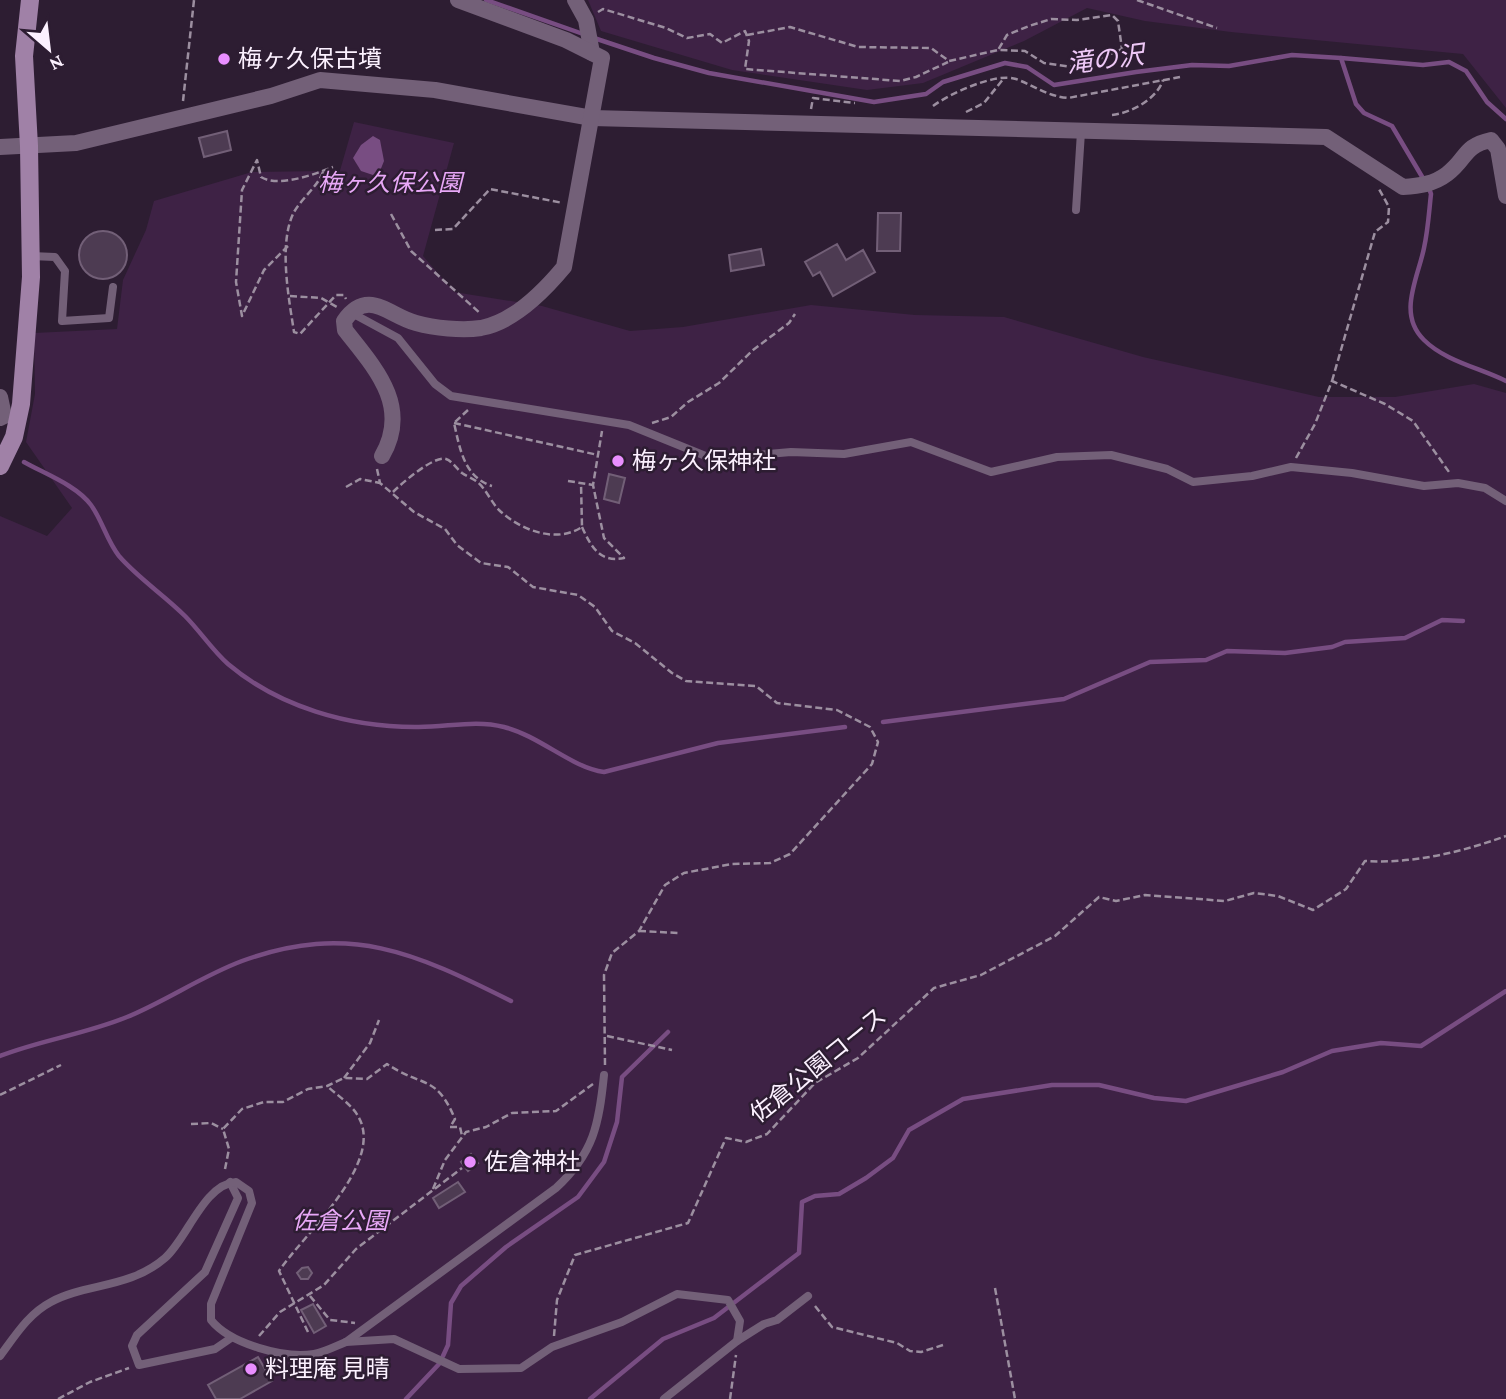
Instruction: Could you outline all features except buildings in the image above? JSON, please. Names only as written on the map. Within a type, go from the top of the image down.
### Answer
[{"type":"street","points":[[2,458],[14,437],[21,404],[30,256],[29,146],[24,56],[30,0]]},
{"type":"street","points":[[382,456],[388,444],[392,401],[382,377],[345,330],[344,321],[350,312],[365,305],[383,306],[415,323],[482,328],[542,294],[564,267],[602,58],[591,49],[458,0]]},
{"type":"street","points":[[576,0],[587,23],[591,49]]},
{"type":"street","points":[[0,147],[76,143],[271,96],[320,80],[435,90],[592,118],[1326,137],[1368,168],[1403,187],[1429,183],[1448,173],[1474,144],[1491,140],[1498,149],[1506,196]]},
{"type":"street","points":[[0,397],[4,416],[0,418]]},
{"type":"lane","points":[[1076,210],[1081,132]]},
{"type":"lane","points":[[30,256],[55,257],[65,271],[62,321],[108,318],[113,287]]},
{"type":"lane","points":[[350,312],[398,338],[435,384],[451,396],[604,421],[640,430],[713,459],[791,452],[844,454],[911,442],[991,472],[1057,457],[1111,455],[1167,468],[1193,482],[1252,476],[1291,467],[1352,472],[1424,486],[1458,483],[1485,488],[1506,501]]},
{"type":"lane","points":[[0,1356],[30,1317],[54,1300],[128,1279],[165,1258],[209,1198],[230,1182],[243,1184],[252,1196],[252,1203],[211,1304],[211,1320],[231,1338],[292,1355],[316,1354],[346,1342],[556,1188],[573,1172],[588,1150],[597,1126],[604,1075]]},
{"type":"lane","points":[[230,1182],[238,1198],[205,1272],[137,1335],[132,1346],[139,1365],[207,1351],[231,1338]]},
{"type":"lane","points":[[346,1342],[394,1339],[459,1368],[521,1368],[552,1347],[622,1322],[677,1294],[728,1300],[740,1321],[737,1341]]},
{"type":"lane","points":[[664,1399],[737,1341],[764,1324],[777,1320],[808,1296]]},
{"type":"path","points":[[181,118],[194,0]]},
{"type":"path","points":[[1137,0],[1217,28]]},
{"type":"path","points":[[587,23],[603,9],[666,27],[687,38],[710,34],[722,43],[744,31],[750,41],[745,69],[900,81],[916,78],[949,61],[998,50],[1025,51],[1044,63],[1078,68],[1122,50],[1118,21],[1112,15],[1077,20],[1051,19],[1028,26],[1007,35],[998,50]]},
{"type":"path","points":[[747,35],[790,27],[858,47],[931,48],[949,61]]},
{"type":"path","points":[[933,106],[951,93],[1004,78],[1014,79],[1052,96],[1068,98],[1180,77]]},
{"type":"path","points":[[963,114],[984,103],[1004,78]]},
{"type":"path","points":[[1110,116],[1124,114],[1159,92],[1163,80]]},
{"type":"path","points":[[808,123],[813,98],[855,103]]},
{"type":"path","points":[[288,246],[264,270],[243,316],[236,282],[242,190],[257,160],[261,177],[268,181],[333,167]]},
{"type":"path","points":[[1291,467],[1315,424],[1332,381],[1375,232],[1388,222],[1389,207],[1368,168]]},
{"type":"path","points":[[323,171],[294,213],[288,228],[289,296],[294,332],[300,334],[335,295],[344,295],[350,312]]},
{"type":"path","points":[[435,230],[453,229],[489,189],[576,205]]},
{"type":"path","points":[[391,214],[411,251],[491,324]]},
{"type":"path","points":[[289,296],[321,298],[350,312]]},
{"type":"path","points":[[640,430],[671,417],[688,402],[719,383],[753,350],[789,323],[794,314]]},
{"type":"path","points":[[1332,381],[1385,404],[1413,421],[1458,483]]},
{"type":"path","points":[[482,400],[458,416],[454,423],[462,457],[499,510],[518,525],[549,536],[573,533],[582,527]]},
{"type":"path","points":[[581,483],[582,527],[595,551],[613,561],[624,558],[604,538],[593,485],[604,421]]},
{"type":"path","points":[[454,423],[598,455]]},
{"type":"path","points":[[380,483],[377,468],[382,456]]},
{"type":"path","points":[[393,492],[408,476],[440,459],[446,459],[464,475],[492,486]]},
{"type":"path","points":[[346,487],[360,479],[380,483],[414,512],[445,529],[457,545],[481,563],[508,567],[533,587],[578,596],[595,607],[612,631],[635,643],[686,681],[756,686],[777,704],[837,710],[870,727],[878,742],[872,764],[790,854],[770,863],[732,864],[684,873],[664,885],[639,931],[612,953],[604,975],[607,1036],[604,1075],[562,1109],[512,1113],[499,1122],[472,1129],[462,1136],[445,1160],[433,1189]]},
{"type":"path","points":[[568,481],[593,485]]},
{"type":"path","name":"佐倉公園コース","points":[[552,1347],[558,1321],[557,1300],[575,1255],[688,1223],[726,1138],[746,1142],[767,1134],[815,1083],[858,1058],[934,988],[981,975],[1055,936],[1099,897],[1116,901],[1145,895],[1225,901],[1254,893],[1278,896],[1313,910],[1346,889],[1365,861],[1392,863],[1427,858],[1506,836]]},
{"type":"path","points":[[639,931],[679,933]]},
{"type":"path","points":[[344,1078],[370,1043],[379,1020]]},
{"type":"path","points":[[607,1036],[673,1050]]},
{"type":"path","points":[[0,1095],[61,1065]]},
{"type":"path","points":[[223,1129],[242,1109],[264,1102],[283,1102],[308,1089],[327,1086],[344,1078],[367,1079],[387,1065],[409,1079],[428,1082],[444,1094],[455,1119],[450,1127],[460,1127],[462,1136]]},
{"type":"path","points":[[307,1332],[279,1271],[344,1188],[358,1163],[365,1138],[358,1116],[327,1086]]},
{"type":"path","points":[[191,1124],[211,1123],[223,1129],[229,1149],[225,1169]]},
{"type":"path","points":[[253,1344],[280,1312],[310,1296],[342,1268],[356,1249],[462,1168]]},
{"type":"path","points":[[995,1288],[1015,1399]]},
{"type":"path","points":[[310,1296],[330,1320],[355,1323],[364,1328]]},
{"type":"path","points":[[808,1296],[832,1327],[897,1343],[910,1351],[921,1352],[943,1345]]},
{"type":"path","points":[[730,1399],[737,1341]]},
{"type":"path","points":[[58,1399],[90,1382],[139,1365]]},
{"type":"green space","points":[[588,0],[1506,0],[1506,108],[1463,54],[1231,32],[1145,21],[1087,8],[1024,41],[923,83],[867,90],[732,70],[601,31]]},
{"type":"green space","points":[[354,122],[454,143],[423,256],[454,292],[542,306],[630,331],[683,327],[811,305],[915,315],[1004,317],[1143,357],[1319,397],[1395,397],[1474,384],[1506,393],[1506,1399],[0,1399],[0,516],[47,536],[72,508],[26,442],[35,394],[34,333],[117,329],[123,280],[146,230],[154,201],[252,172],[323,171],[337,181]]},
{"type":"shaded area","points":[[373,136],[380,140],[384,161],[380,171],[373,175],[361,171],[353,158],[361,145]]},
{"type":"waterway","name":"滝の沢","points":[[486,0],[586,35]]},
{"type":"waterway","name":"滝の沢","points":[[594,38],[709,73],[874,102],[926,94],[943,82],[1005,63],[1027,67],[1054,85],[1192,65],[1229,66],[1292,55],[1341,58],[1356,104],[1364,113],[1392,126],[1424,180]]},
{"type":"waterway","points":[[1341,58],[1423,65],[1449,62],[1466,71],[1487,102],[1506,119]]},
{"type":"waterway","name":"滝の沢","points":[[1429,188],[1431,194],[1424,248],[1412,295],[1412,319],[1416,330],[1424,340],[1442,353],[1506,381]]},
{"type":"waterway","points":[[24,462],[69,486],[85,498],[119,556],[185,616],[228,664],[269,692],[316,712],[390,726],[482,724],[504,727],[530,737],[580,765],[604,772],[718,743],[845,727]]},
{"type":"waterway","points":[[883,722],[1064,699],[1150,662],[1206,660],[1227,651],[1285,653],[1332,647],[1345,642],[1405,638],[1442,620],[1463,621]]},
{"type":"waterway","points":[[0,1056],[127,1017],[242,961],[316,944],[381,948],[412,957],[511,1001]]},
{"type":"waterway","points":[[590,1399],[663,1339],[714,1318],[799,1253],[802,1202],[815,1196],[839,1194],[866,1178],[893,1158],[909,1130],[963,1099],[1052,1085],[1099,1085],[1154,1098],[1186,1101],[1283,1072],[1332,1051],[1381,1043],[1421,1046],[1506,991]]},
{"type":"waterway","points":[[443,1356],[448,1345],[451,1303],[461,1286],[506,1247],[578,1197],[604,1162],[617,1122],[622,1077],[668,1032]]},
{"type":"waterway","points":[[406,1399],[439,1364]]},
{"type":"place","name":"梅ヶ久保古墳","points":[[224,59]]},
{"type":"place","name":"梅ヶ久保神社","points":[[618,461]]},
{"type":"place","name":"佐倉神社","points":[[470,1162]]},
{"type":"place","name":"料理庵 見晴","points":[[251,1369]]},
{"type":"park label","name":"梅ヶ久保公園","points":[[390,183]]},
{"type":"park label","name":"佐倉公園","points":[[340,1221]]}]
